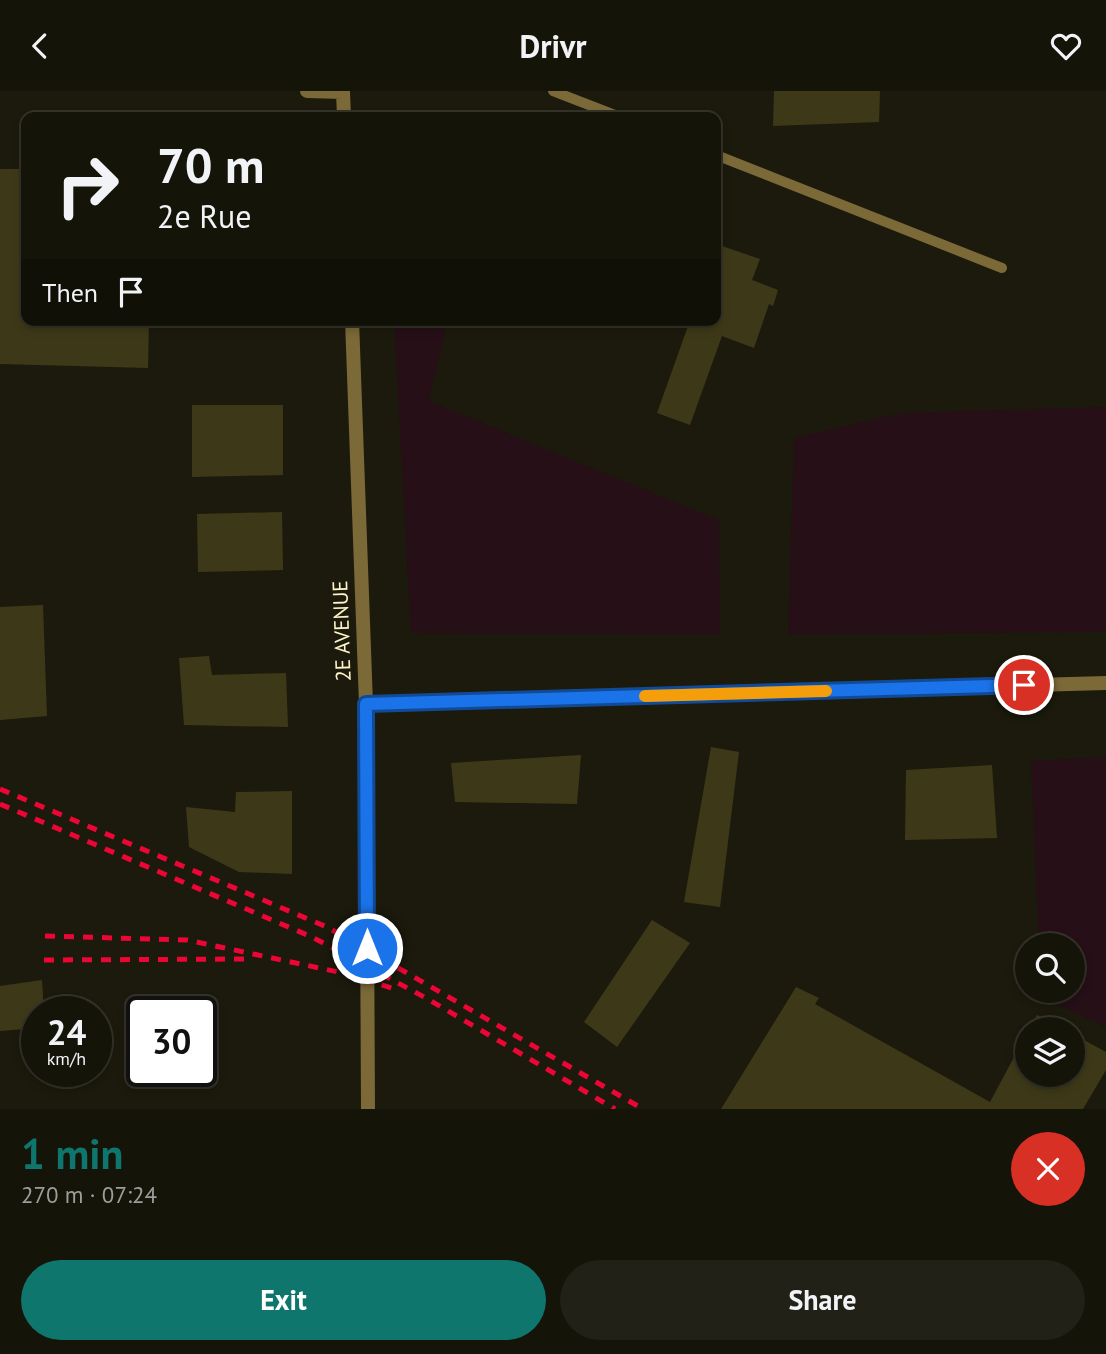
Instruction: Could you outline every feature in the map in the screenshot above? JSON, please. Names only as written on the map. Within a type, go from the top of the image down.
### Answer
[{"type":"street","points":[[307,91],[343,92],[344,112]]},
{"type":"street","name":"2E AVENUE","points":[[352,326],[366,704],[368,1109]]},
{"type":"street","points":[[366,704],[1106,683]]},
{"type":"lane","points":[[553,91],[607,112]]},
{"type":"lane","points":[[721,157],[1002,268]]},
{"type":"shaded area","points":[[394,326],[447,326],[429,401],[719,520],[720,634],[411,633]]},
{"type":"shaded area","points":[[1106,407],[1106,632],[788,634],[794,438],[902,413]]},
{"type":"shaded area","points":[[1106,757],[1106,1027],[1054,1003],[1085,1003],[1085,933],[1038,933],[1031,761]]},
{"type":"building","points":[[774,91],[880,91],[879,122],[773,126]]},
{"type":"building","points":[[0,169],[21,169],[21,326],[149,326],[148,368],[0,364]]},
{"type":"building","points":[[721,246],[760,259],[752,280],[778,290],[773,306],[769,304],[754,348],[722,336],[690,425],[657,413],[688,326],[721,326]]},
{"type":"building","points":[[192,405],[283,405],[283,475],[192,477]]},
{"type":"building","points":[[282,512],[283,570],[198,572],[197,514]]},
{"type":"building","points":[[43,605],[47,716],[0,720],[0,607]]},
{"type":"building","points":[[209,656],[212,675],[286,673],[288,727],[184,725],[179,658]]},
{"type":"building","points":[[711,747],[739,752],[720,907],[684,902]]},
{"type":"building","points":[[581,755],[577,804],[455,802],[451,763]]},
{"type":"building","points":[[992,765],[997,838],[905,840],[906,770]]},
{"type":"building","points":[[292,791],[292,874],[239,872],[189,847],[186,807],[235,812],[236,792]]},
{"type":"building","points":[[652,920],[690,943],[617,1047],[584,1022]]},
{"type":"building","points":[[42,980],[43,996],[21,996],[21,1029],[0,1031],[0,986]]},
{"type":"building","points":[[796,987],[819,998],[815,1004],[990,1102],[1015,1055],[1015,1087],[1085,1087],[1085,1041],[1106,1052],[1106,1070],[1083,1109],[721,1109]]},
{"type":"railway","points":[[0,789],[327,927],[643,1109]]},
{"type":"railway","points":[[0,804],[312,937],[426,998],[615,1109]]},
{"type":"railway","points":[[45,936],[187,940],[343,973],[395,989]]},
{"type":"railway","points":[[44,960],[247,959]]},
{"type":"slow traffic","points":[[645,696],[826,691]]},
{"type":"route","points":[[367,948],[366,704],[1024,685]]}]
